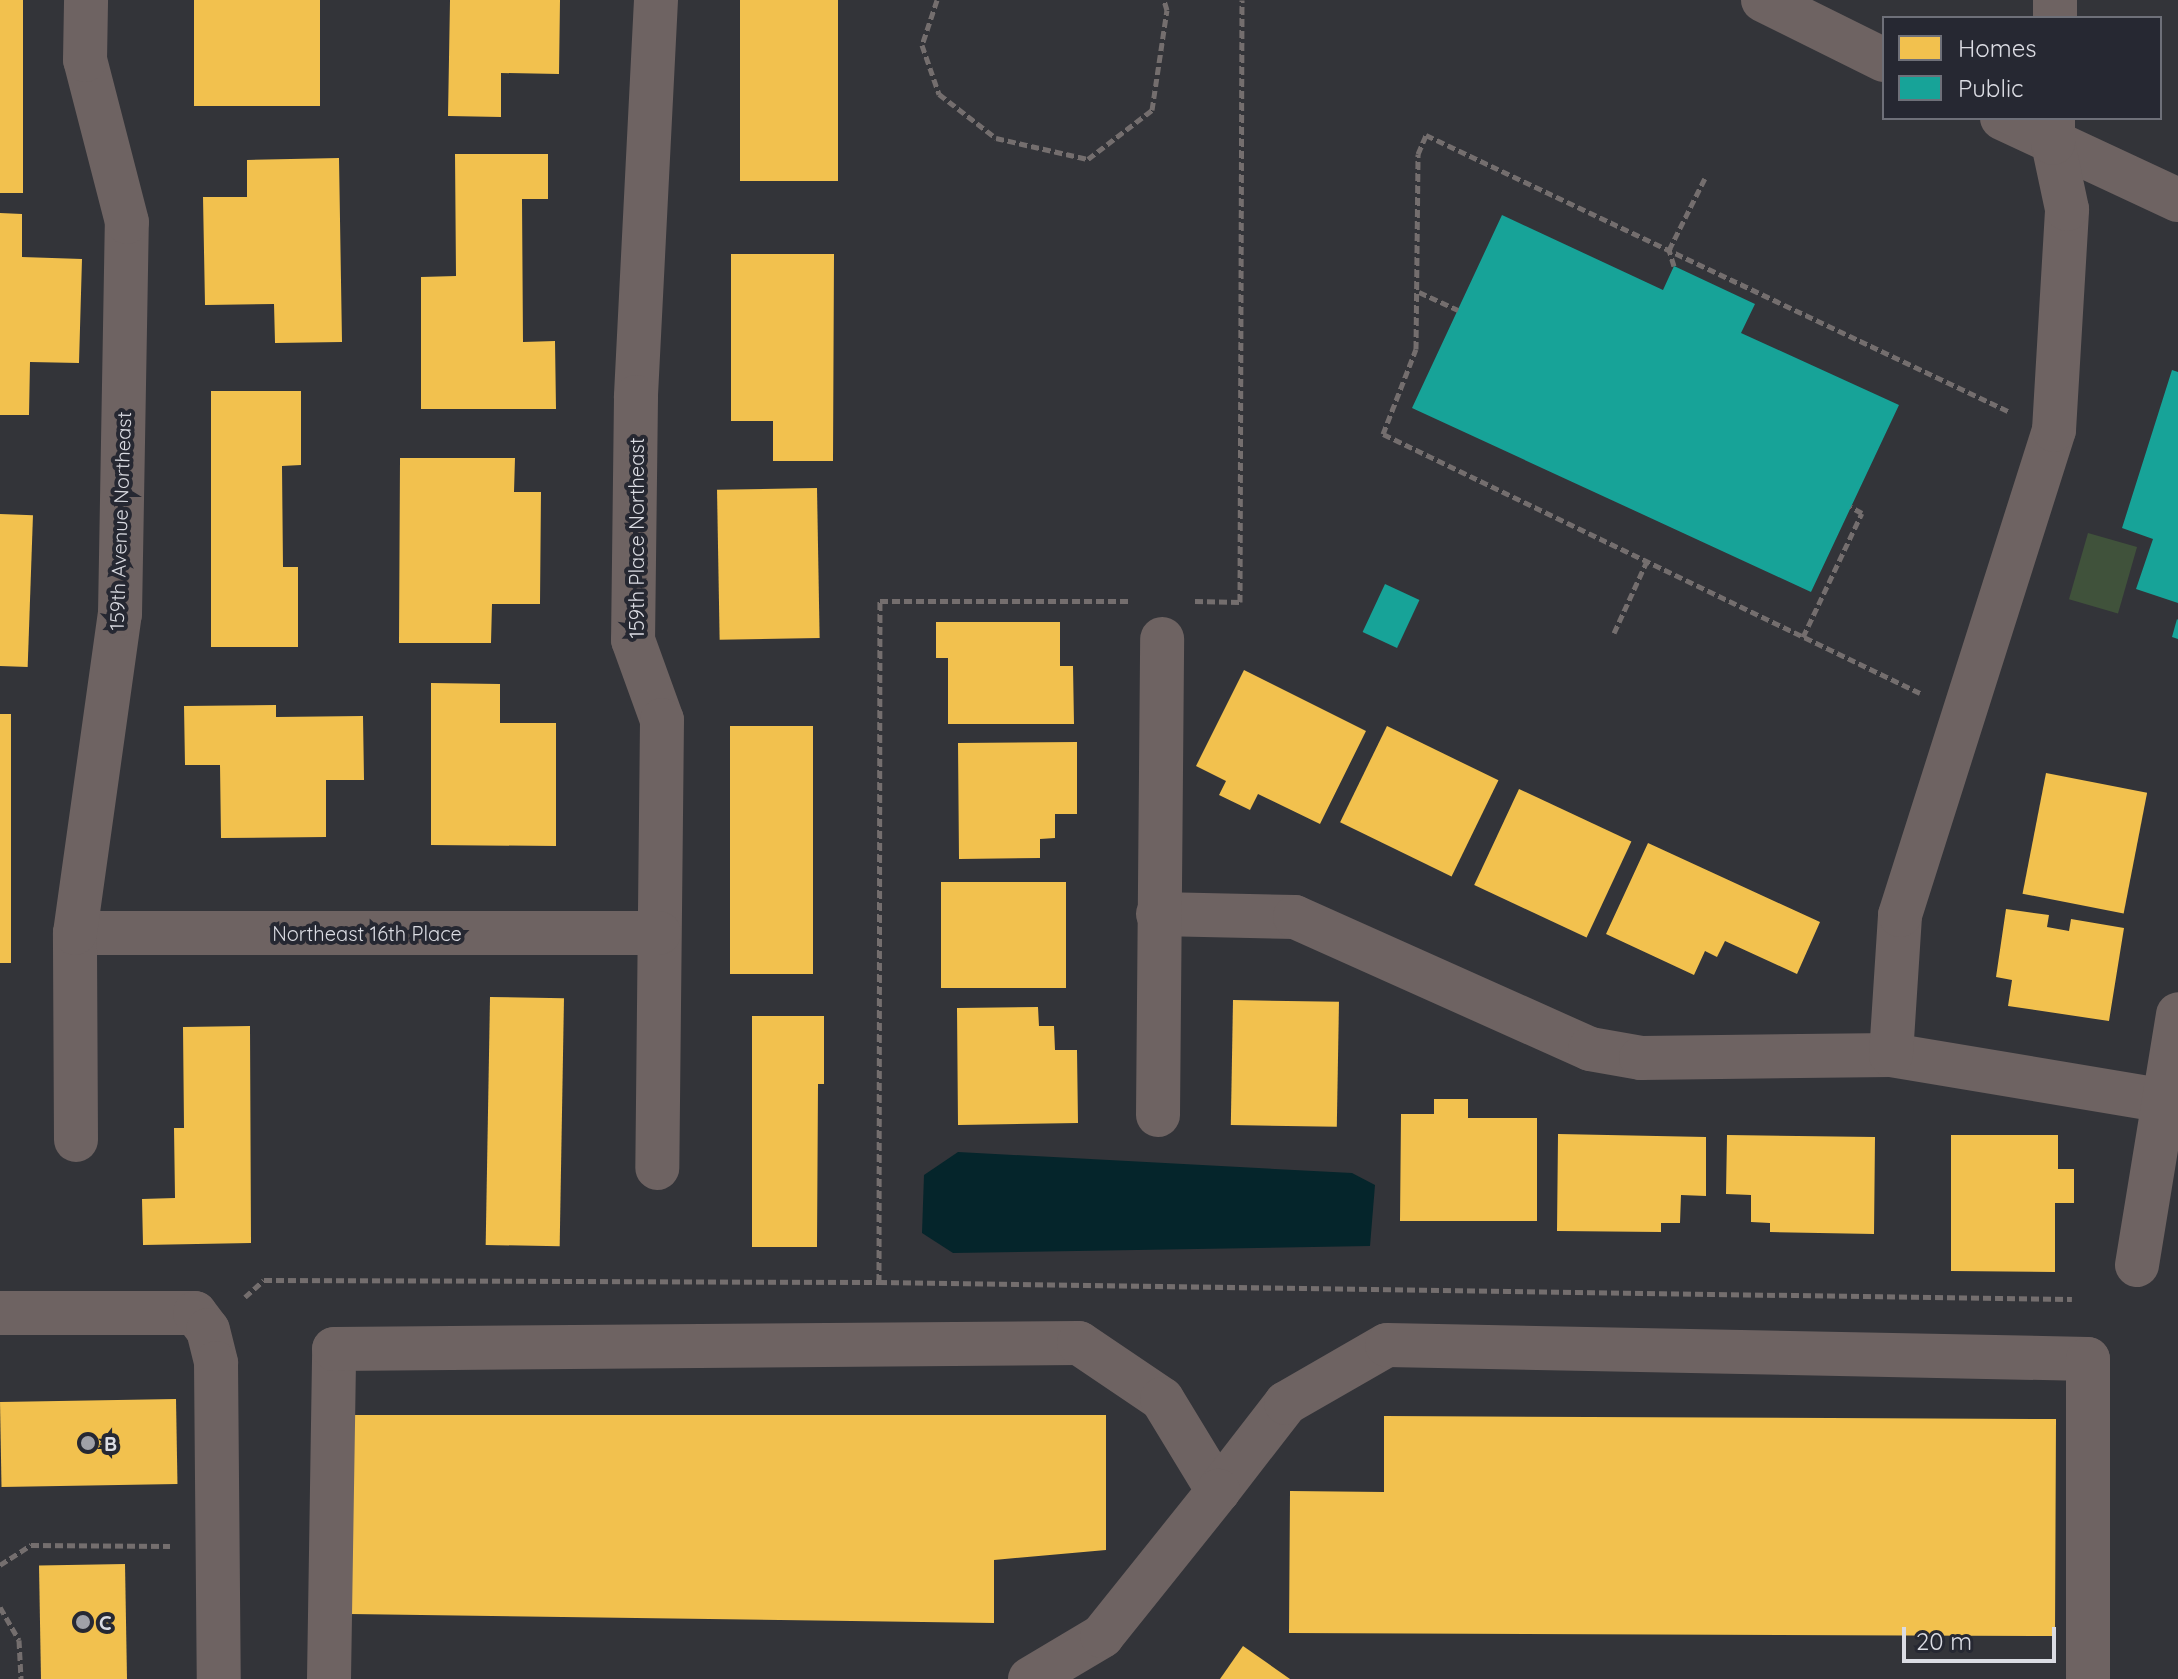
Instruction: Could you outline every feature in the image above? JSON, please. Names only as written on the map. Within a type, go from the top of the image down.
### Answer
[{"type":"street","name":"159th Avenue Northeast","points":[[76,1140],[75,933],[120,614],[127,222],[85,60],[86,0]]},
{"type":"street","name":"159th Place Northeast","points":[[656,0],[636,397],[633,640],[662,720],[657,1168]]},
{"type":"street","points":[[1763,0],[1882,59]]},
{"type":"street","points":[[2010,120],[2053,131],[2178,200]]},
{"type":"street","points":[[1891,1055],[1900,915],[2054,430],[2067,209],[2053,131]]},
{"type":"street","points":[[1158,1115],[1162,639]]},
{"type":"street","points":[[1158,914],[1295,917],[1590,1049],[1641,1058],[1891,1055],[2161,1100]]},
{"type":"street","name":"Northeast 16th Place","points":[[75,933],[659,933]]},
{"type":"street","points":[[2137,1265],[2161,1100],[2178,1014]]},
{"type":"street","points":[[0,1313],[195,1313],[208,1330],[216,1363],[219,1679]]},
{"type":"street","points":[[329,1679],[334,1349],[1079,1343],[1162,1399],[1218,1491]]},
{"type":"street","points":[[1030,1679],[1102,1636],[1286,1403],[1387,1345],[2088,1359],[2088,1679]]},
{"type":"path","points":[[937,0],[922,45],[939,94],[996,138],[1088,159],[1152,110],[1167,10],[1164,0]]},
{"type":"path","points":[[1240,569],[1242,0]]},
{"type":"path","points":[[1929,697],[1383,434],[1416,349],[1419,292],[1418,154],[1426,135],[2016,415]]},
{"type":"path","points":[[1674,266],[1669,250],[1705,178]]},
{"type":"path","points":[[1419,292],[1458,310]]},
{"type":"path","points":[[1803,637],[1862,513],[1851,507]]},
{"type":"path","points":[[1614,633],[1646,563]]},
{"type":"path","points":[[879,1282],[2072,1299]]},
{"type":"path","points":[[0,1565],[31,1545],[219,1546]]},
{"type":"path","points":[[0,1607],[19,1640],[21,1679]]},
{"type":"green space","points":[[2088,533],[2137,547],[2118,613],[2069,599]]},
{"type":"water","points":[[958,1152],[1352,1173],[1375,1185],[1370,1246],[953,1253],[922,1233],[924,1175]]},
{"type":"building: Homes","points":[[0,0],[23,0],[23,193],[0,193]]},
{"type":"building: Homes","points":[[194,0],[320,0],[320,106],[194,106]]},
{"type":"building: Homes","points":[[450,0],[560,0],[559,74],[501,73],[501,117],[448,116]]},
{"type":"building: Homes","points":[[740,0],[838,0],[838,181],[740,181]]},
{"type":"building: Homes","points":[[455,154],[548,154],[548,199],[522,199],[523,342],[555,341],[556,409],[421,409],[421,277],[456,276]]},
{"type":"building: Homes","points":[[339,158],[342,342],[275,343],[274,304],[205,305],[203,197],[247,197],[247,160]]},
{"type":"building: Homes","points":[[0,213],[22,214],[22,257],[82,259],[79,363],[30,362],[29,415],[0,415]]},
{"type":"building: Homes","points":[[731,254],[834,254],[833,461],[773,461],[773,421],[731,421]]},
{"type":"building: Homes","points":[[211,391],[301,391],[301,465],[282,466],[283,567],[298,567],[298,647],[211,647]]},
{"type":"building: Homes","points":[[400,458],[515,458],[514,492],[541,492],[540,604],[492,604],[491,643],[399,643]]},
{"type":"building: Homes","points":[[817,488],[820,638],[720,640],[717,490]]},
{"type":"building: Homes","points":[[0,514],[33,515],[28,667],[0,666]]},
{"type":"building: Homes","points":[[936,622],[1060,622],[1060,666],[1073,666],[1074,724],[948,724],[948,658],[936,658]]},
{"type":"building: Homes","points":[[1244,670],[1366,731],[1320,824],[1258,794],[1250,810],[1219,795],[1226,781],[1196,766]]},
{"type":"building: Homes","points":[[431,683],[500,684],[500,723],[556,723],[556,846],[431,845]]},
{"type":"building: Homes","points":[[276,705],[276,717],[363,716],[364,780],[326,780],[326,837],[221,838],[220,765],[185,765],[184,706]]},
{"type":"building: Homes","points":[[0,714],[11,714],[11,963],[0,963]]},
{"type":"building: Homes","points":[[730,726],[813,726],[813,974],[730,974]]},
{"type":"building: Homes","points":[[1387,726],[1498,780],[1452,877],[1340,822]]},
{"type":"building: Homes","points":[[1077,742],[1077,814],[1055,814],[1055,838],[1040,839],[1040,858],[959,859],[958,743]]},
{"type":"building: Homes","points":[[2046,773],[2147,793],[2124,913],[2023,894]]},
{"type":"building: Homes","points":[[1519,789],[1631,841],[1587,937],[1474,885]]},
{"type":"building: Homes","points":[[1648,843],[1820,922],[1797,974],[1725,941],[1717,957],[1705,951],[1694,975],[1606,934]]},
{"type":"building: Homes","points":[[941,882],[1066,882],[1066,988],[941,988]]},
{"type":"building: Homes","points":[[2006,909],[2049,915],[2047,927],[2069,931],[2071,919],[2124,928],[2109,1021],[2008,1006],[2012,980],[1996,977]]},
{"type":"building: Homes","points":[[490,997],[564,998],[560,1246],[486,1245]]},
{"type":"building: Homes","points":[[1233,1000],[1339,1002],[1337,1127],[1231,1125]]},
{"type":"building: Homes","points":[[1038,1007],[1039,1026],[1054,1026],[1055,1050],[1077,1050],[1078,1123],[958,1125],[957,1008]]},
{"type":"building: Homes","points":[[752,1016],[824,1016],[824,1084],[818,1084],[817,1247],[752,1247]]},
{"type":"building: Homes","points":[[250,1026],[251,1243],[143,1245],[142,1199],[175,1198],[174,1128],[184,1128],[183,1027]]},
{"type":"building: Homes","points":[[1434,1099],[1468,1099],[1468,1118],[1537,1118],[1537,1221],[1400,1221],[1401,1114],[1434,1114]]},
{"type":"building: Homes","points":[[1558,1134],[1706,1137],[1706,1196],[1681,1195],[1680,1223],[1661,1223],[1661,1232],[1557,1231]]},
{"type":"building: Homes","points":[[1727,1135],[1875,1137],[1874,1234],[1770,1232],[1770,1223],[1751,1222],[1751,1195],[1726,1194]]},
{"type":"building: Homes","points":[[1951,1135],[2058,1135],[2058,1169],[2074,1169],[2074,1203],[2055,1203],[2055,1272],[1951,1271]]},
{"type":"building: Homes","name":"B","points":[[176,1399],[177,1484],[2,1487],[0,1402]]},
{"type":"building: Homes","points":[[353,1415],[1106,1415],[1106,1550],[994,1560],[994,1623],[350,1614]]},
{"type":"building: Homes","points":[[1384,1416],[2056,1419],[2055,1636],[1289,1633],[1290,1491],[1384,1492]]},
{"type":"building: Homes","name":"C","points":[[125,1564],[127,1679],[41,1679],[39,1566]]},
{"type":"building: Homes","points":[[1243,1646],[1290,1679],[1220,1679]]},
{"type":"building: Public","points":[[1502,215],[1663,290],[1674,266],[1755,304],[1741,333],[1899,405],[1811,592],[1412,408]]},
{"type":"building: Public","points":[[2172,370],[2178,372],[2178,603],[2136,589],[2153,539],[2122,528]]},
{"type":"building: Public","points":[[1385,584],[1419,600],[1397,648],[1363,632]]},
{"type":"building: Public","points":[[2178,620],[2178,639],[2172,637]]},
{"type":"place","name":"B","points":[[88,1443]]},
{"type":"place","name":"C","points":[[83,1622]]}]
